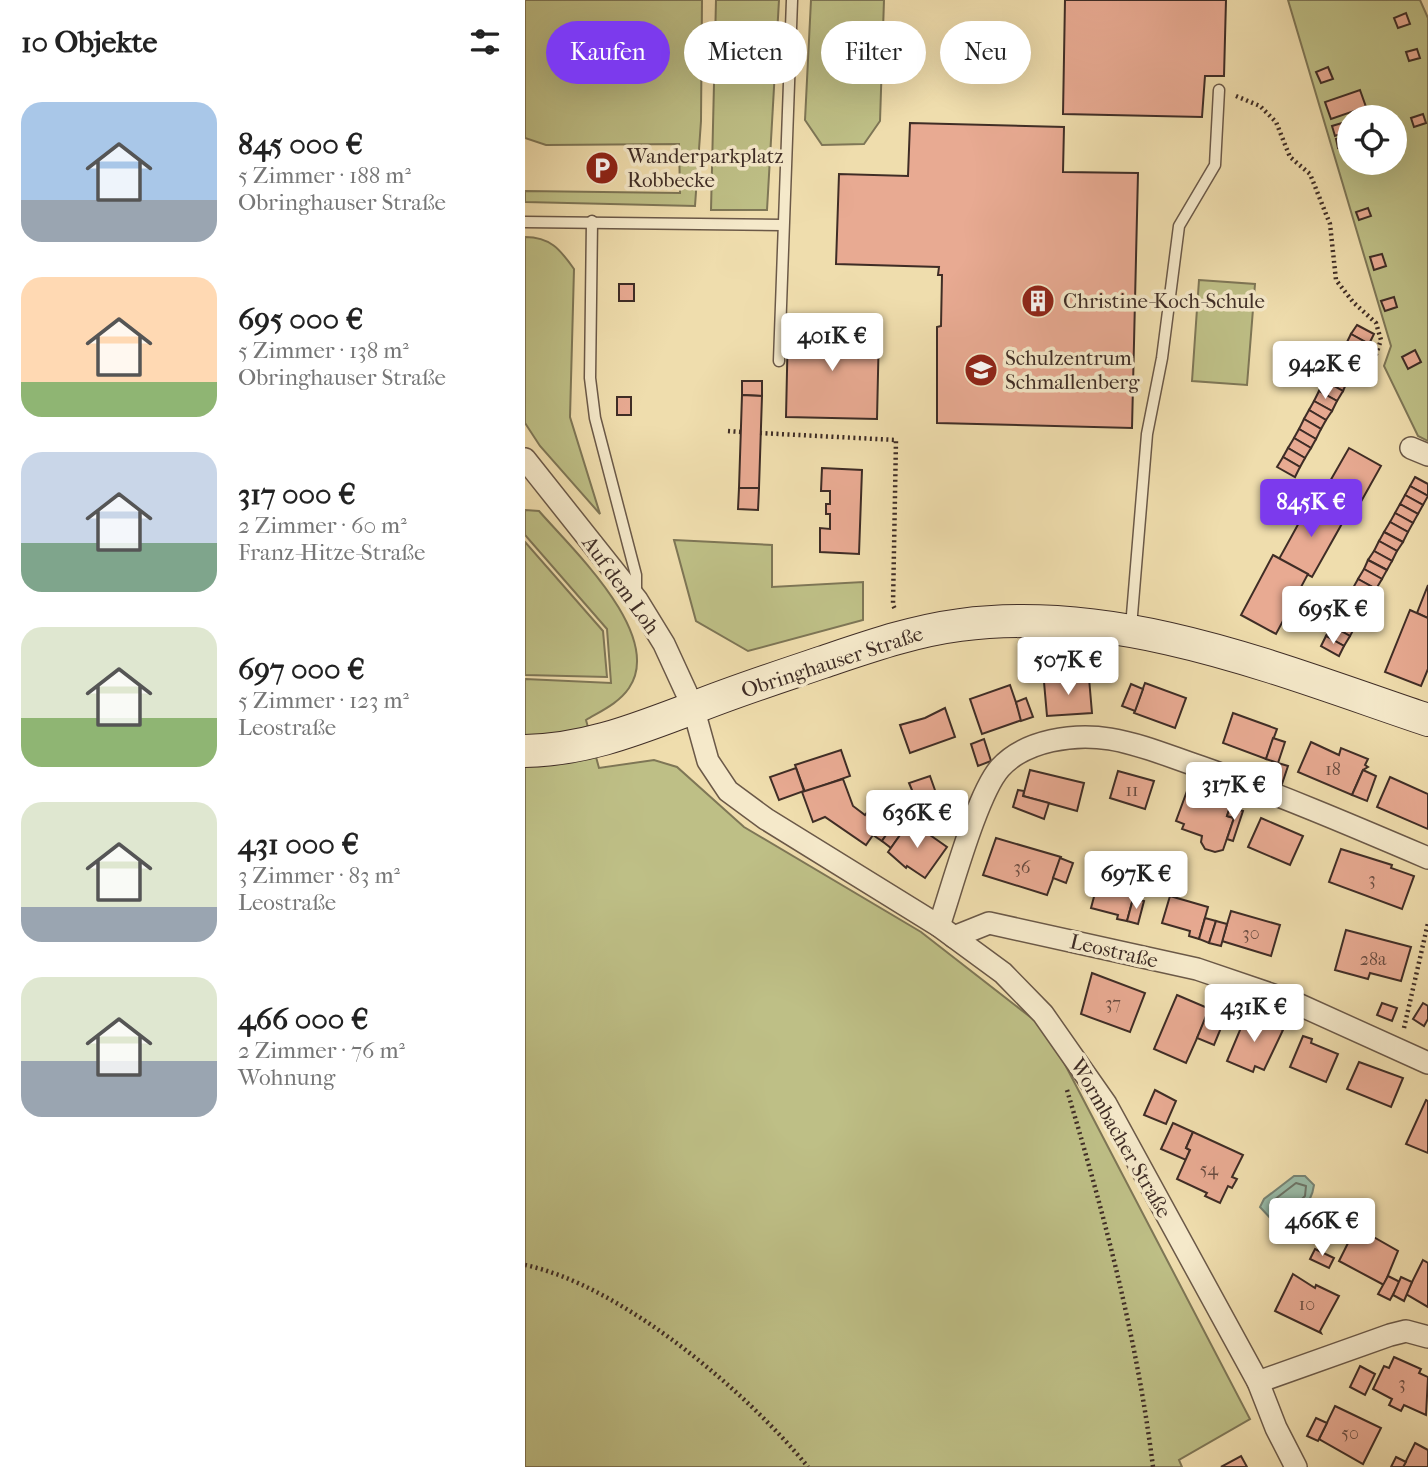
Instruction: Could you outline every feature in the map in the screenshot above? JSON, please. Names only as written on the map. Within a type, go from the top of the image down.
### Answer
[{"type":"street","name":"Auf dem Loh","points":[[528,469],[612,565],[637,600],[664,644],[693,707]]},
{"type":"street","name":"Obringhauser Straße","points":[[525,751],[587,745],[631,733],[693,707],[905,635],[961,625],[1050,621],[1131,630],[1287,673],[1428,720]]},
{"type":"street","name":"Wormbacher Straße","points":[[693,707],[708,761],[729,791],[766,819],[946,931],[1003,974],[1024,994],[1107,1104],[1258,1382],[1276,1428],[1296,1467]]},
{"type":"street","points":[[946,931],[992,778],[1011,757],[1059,740],[1108,738],[1135,745],[1246,782],[1428,858]]},
{"type":"street","name":"Leostraße","points":[[946,931],[989,923],[1197,969],[1291,1001],[1428,1063]]},
{"type":"street","points":[[1258,1382],[1390,1335],[1406,1331],[1428,1337]]},
{"type":"lane","points":[[779,361],[792,0]]},
{"type":"lane","points":[[1131,630],[1147,434],[1163,358],[1179,226],[1215,165],[1219,90]]},
{"type":"lane","points":[[592,221],[590,377],[595,418],[636,575],[637,600]]},
{"type":"lane","points":[[525,222],[782,225]]},
{"type":"path","points":[[1219,90],[1260,106],[1276,122],[1290,157],[1310,174],[1329,224],[1336,280],[1353,302],[1376,323],[1381,340],[1369,374]]},
{"type":"path","points":[[728,431],[741,432]]},
{"type":"path","points":[[760,433],[896,440],[893,604],[905,635]]},
{"type":"path","points":[[1400,1049],[1428,923]]},
{"type":"path","points":[[1064,1081],[1121,1285],[1145,1401],[1153,1467]]},
{"type":"path","points":[[525,1265],[557,1274],[651,1326],[722,1378],[785,1439],[808,1467]]},
{"type":"green space","points":[[525,0],[702,0],[702,21],[684,21],[684,84],[701,84],[695,206],[525,202],[525,191],[680,193],[679,144],[546,145],[525,138]]},
{"type":"green space","points":[[716,0],[779,0],[778,21],[716,21]]},
{"type":"green space","points":[[811,0],[884,0],[883,21],[821,21],[821,84],[881,84],[880,121],[864,144],[822,145],[805,120]]},
{"type":"green space","points":[[1288,0],[1420,0],[1428,18],[1428,441],[1418,436],[1384,366],[1391,346],[1340,175],[1407,175],[1407,105],[1337,105],[1337,165]]},
{"type":"green space","points":[[714,84],[774,84],[767,210],[711,210]]},
{"type":"green space","points":[[525,237],[548,242],[574,269],[570,417],[600,514],[540,446],[525,423]]},
{"type":"green space","points":[[1199,280],[1255,284],[1247,385],[1192,381]]},
{"type":"green space","points":[[525,510],[539,511],[591,569],[625,618],[635,643],[637,667],[629,688],[615,702],[586,720],[599,768],[654,760],[677,767],[744,827],[921,932],[1047,1030],[1250,1419],[1179,1460],[1182,1467],[525,1467],[525,679],[611,683],[607,629],[525,535]]},
{"type":"green space","points":[[674,540],[772,545],[772,587],[863,582],[863,620],[748,651],[696,621]]},
{"type":"green space","points":[[525,542],[603,631],[607,677],[525,675]]},
{"type":"water","points":[[1294,1176],[1305,1176],[1314,1185],[1309,1200],[1295,1214],[1272,1220],[1260,1207],[1264,1199]]},
{"type":"building","points":[[1065,0],[1226,0],[1224,76],[1205,76],[1202,117],[1063,114]]},
{"type":"building","points":[[1406,13],[1410,24],[1398,28],[1394,18]]},
{"type":"building","points":[[1417,49],[1420,58],[1409,61],[1406,52]]},
{"type":"building","points":[[1328,67],[1333,79],[1321,83],[1316,72]]},
{"type":"building","points":[[1360,90],[1365,105],[1337,105],[1337,117],[1331,119],[1325,102]]},
{"type":"building","points":[[1423,114],[1426,123],[1414,127],[1411,118]]},
{"type":"building","name":"Christine-Koch-Schule","points":[[910,123],[1064,127],[1063,172],[1138,173],[1132,428],[937,423],[937,327],[941,326],[942,275],[938,275],[939,267],[836,264],[839,174],[908,176]]},
{"type":"building","points":[[1337,124],[1337,135],[1335,136],[1332,126]]},
{"type":"building","points":[[1368,208],[1371,216],[1359,220],[1356,212]]},
{"type":"building","points":[[1382,254],[1386,266],[1374,270],[1370,257]]},
{"type":"building","points":[[619,284],[634,284],[634,301],[619,301]]},
{"type":"building","points":[[1394,297],[1397,307],[1385,311],[1381,301]]},
{"type":"building","points":[[1357,325],[1374,334],[1369,344],[1351,334]]},
{"type":"building","points":[[788,326],[879,329],[877,419],[786,417]]},
{"type":"building","points":[[1351,334],[1369,344],[1364,353],[1346,344]]},
{"type":"building","points":[[1346,344],[1364,353],[1358,362],[1341,353]]},
{"type":"building","points":[[1415,350],[1421,362],[1408,369],[1402,357]]},
{"type":"building","points":[[1341,353],[1358,362],[1354,372],[1336,362]]},
{"type":"building","points":[[1336,362],[1354,372],[1347,382],[1330,372]]},
{"type":"building","points":[[1330,372],[1347,382],[1343,391],[1325,381]]},
{"type":"building","points":[[742,381],[762,381],[762,396],[742,395]]},
{"type":"building","points":[[1325,381],[1343,391],[1337,401],[1319,391]]},
{"type":"building","points":[[1319,391],[1337,401],[1332,411],[1314,401]]},
{"type":"building","points":[[742,395],[762,396],[759,488],[739,488]]},
{"type":"building","points":[[617,397],[631,397],[631,415],[617,415]]},
{"type":"building","points":[[1314,401],[1332,411],[1326,420],[1309,410]]},
{"type":"building","points":[[1309,410],[1326,420],[1321,429],[1304,419]]},
{"type":"building","points":[[1304,419],[1321,429],[1316,439],[1299,429]]},
{"type":"building","points":[[1299,429],[1316,439],[1311,448],[1294,438]]},
{"type":"building","points":[[1294,438],[1311,448],[1305,458],[1288,448]]},
{"type":"building","points":[[1288,448],[1305,458],[1300,467],[1283,457]]},
{"type":"building","points":[[1349,448],[1381,466],[1349,523],[1317,504]]},
{"type":"building","points":[[1283,457],[1300,467],[1295,477],[1277,467]]},
{"type":"building","points":[[822,468],[862,470],[859,554],[820,552],[820,528],[830,529],[830,514],[826,514],[826,504],[830,504],[830,491],[821,491]]},
{"type":"building","points":[[1415,477],[1428,484],[1428,496],[1410,486]]},
{"type":"building","points":[[1410,486],[1428,496],[1423,505],[1405,495]]},
{"type":"building","points":[[739,488],[759,488],[758,510],[738,509]]},
{"type":"building","points":[[1405,495],[1423,505],[1418,514],[1400,504]]},
{"type":"building","points":[[1311,501],[1344,520],[1312,577],[1279,559]]},
{"type":"building","points":[[1400,504],[1418,514],[1413,523],[1395,513]]},
{"type":"building","points":[[1395,513],[1413,523],[1408,532],[1390,522]]},
{"type":"building","points":[[1390,522],[1408,532],[1403,542],[1384,532]]},
{"type":"building","points":[[1384,532],[1403,542],[1397,551],[1379,541]]},
{"type":"building","points":[[1379,541],[1397,551],[1392,561],[1374,551]]},
{"type":"building","points":[[1374,551],[1392,561],[1387,570],[1368,560]]},
{"type":"building","points":[[1273,555],[1308,574],[1276,634],[1241,615]]},
{"type":"building","points":[[1368,560],[1387,570],[1382,579],[1364,569]]},
{"type":"building","points":[[1364,569],[1382,579],[1376,589],[1358,579]]},
{"type":"building","points":[[1358,579],[1376,589],[1371,598],[1353,588]]},
{"type":"building","points":[[1428,585],[1428,618],[1417,613]]},
{"type":"building","points":[[1353,588],[1371,598],[1366,608],[1347,598]]},
{"type":"building","points":[[1347,598],[1366,608],[1360,618],[1342,608]]},
{"type":"building","points":[[1342,608],[1360,618],[1355,627],[1337,617]]},
{"type":"building","points":[[1410,610],[1428,618],[1428,669],[1421,686],[1385,672]]},
{"type":"building","points":[[1337,617],[1355,627],[1350,636],[1332,626]]},
{"type":"building","points":[[1332,626],[1350,636],[1344,646],[1326,636]]},
{"type":"building","points":[[1326,636],[1344,646],[1339,656],[1321,646]]},
{"type":"building","points":[[1089,678],[1092,713],[1047,716],[1044,682]]},
{"type":"building","points":[[1145,683],[1186,698],[1175,728],[1134,713]]},
{"type":"building","points":[[1131,684],[1143,689],[1135,711],[1122,706]]},
{"type":"building","points":[[1010,685],[1022,720],[982,734],[970,699]]},
{"type":"building","points":[[1026,698],[1033,717],[1021,721],[1016,702]]},
{"type":"building","points":[[945,708],[955,737],[910,753],[900,725],[925,718]]},
{"type":"building","points":[[1233,713],[1277,729],[1266,759],[1223,743]]},
{"type":"building","points":[[1273,738],[1285,742],[1278,763],[1266,759]]},
{"type":"building","points":[[984,739],[991,761],[978,766],[971,744]]},
{"type":"building","points":[[1311,742],[1339,755],[1341,748],[1368,759],[1365,765],[1368,767],[1363,770],[1352,795],[1298,772]]},
{"type":"building","points":[[841,750],[850,776],[805,792],[795,765]]},
{"type":"building","points":[[1278,763],[1288,766],[1282,784],[1271,780]]},
{"type":"building","points":[[796,768],[804,791],[779,800],[770,777]]},
{"type":"building","points":[[1030,770],[1084,783],[1077,811],[1023,796]]},
{"type":"building","points":[[1363,770],[1376,776],[1367,801],[1352,795]]},
{"type":"building","points":[[1118,771],[1154,781],[1145,809],[1110,798]]},
{"type":"building","points":[[930,776],[936,793],[914,795],[909,783]]},
{"type":"building","points":[[1390,777],[1428,794],[1428,829],[1377,807]]},
{"type":"building","points":[[843,779],[853,806],[865,815],[875,802],[898,818],[882,841],[873,835],[866,845],[825,817],[813,822],[802,792]]},
{"type":"building","points":[[1018,790],[1024,791],[1023,796],[1049,803],[1044,819],[1013,807]]},
{"type":"building","points":[[1187,791],[1230,807],[1227,816],[1234,818],[1223,850],[1215,852],[1205,849],[1201,842],[1202,836],[1182,829],[1184,824],[1176,821]]},
{"type":"building","points":[[886,794],[905,807],[898,818],[879,805]]},
{"type":"building","points":[[906,805],[916,812],[891,848],[882,841]]},
{"type":"building","points":[[1230,807],[1243,811],[1233,841],[1227,839],[1234,818],[1227,816]]},
{"type":"building","points":[[1261,818],[1303,836],[1290,865],[1248,847]]},
{"type":"building","points":[[910,821],[947,847],[925,878],[907,866],[906,868],[888,852]]},
{"type":"building","points":[[996,838],[1061,857],[1047,895],[983,875]]},
{"type":"building","points":[[1341,849],[1392,865],[1391,868],[1414,876],[1402,909],[1329,882]]},
{"type":"building","points":[[1060,858],[1073,863],[1066,883],[1053,878]]},
{"type":"building","points":[[1099,878],[1136,887],[1127,921],[1117,919],[1118,915],[1091,908]]},
{"type":"building","points":[[1170,896],[1208,907],[1199,939],[1189,936],[1190,931],[1162,923]]},
{"type":"building","points":[[1133,899],[1144,901],[1138,924],[1127,921]]},
{"type":"building","points":[[1231,911],[1280,925],[1271,956],[1222,941]]},
{"type":"building","points":[[1205,918],[1216,921],[1209,943],[1199,939]]},
{"type":"building","points":[[1216,921],[1227,924],[1221,946],[1209,943]]},
{"type":"building","points":[[1346,930],[1411,947],[1401,981],[1370,973],[1368,979],[1335,970]]},
{"type":"building","points":[[1092,973],[1145,993],[1130,1032],[1081,1014]]},
{"type":"building","points":[[1177,995],[1210,1009],[1186,1063],[1154,1049]]},
{"type":"building","points":[[1382,1003],[1397,1008],[1392,1021],[1377,1015]]},
{"type":"building","points":[[1423,1003],[1428,1006],[1428,1019],[1424,1026],[1413,1019]]},
{"type":"building","points":[[1248,1011],[1257,1015],[1256,1018],[1283,1030],[1264,1070],[1255,1066],[1253,1072],[1227,1061]]},
{"type":"building","points":[[1206,1016],[1223,1023],[1214,1045],[1197,1038]]},
{"type":"building","points":[[1303,1036],[1312,1039],[1311,1043],[1338,1054],[1326,1082],[1290,1067]]},
{"type":"building","points":[[1359,1062],[1403,1078],[1391,1107],[1347,1089]]},
{"type":"building","points":[[1155,1090],[1176,1101],[1166,1124],[1144,1115]]},
{"type":"building","points":[[1426,1100],[1428,1101],[1428,1153],[1406,1144]]},
{"type":"building","points":[[1173,1123],[1193,1132],[1186,1148],[1190,1150],[1186,1160],[1161,1149]]},
{"type":"building","points":[[1193,1132],[1243,1155],[1232,1177],[1237,1179],[1232,1188],[1228,1186],[1220,1203],[1205,1196],[1207,1193],[1177,1179],[1190,1150],[1186,1148]]},
{"type":"building","points":[[1356,1227],[1398,1251],[1384,1285],[1339,1261]]},
{"type":"building","points":[[1315,1249],[1334,1258],[1329,1268],[1310,1259]]},
{"type":"building","points":[[1423,1260],[1428,1263],[1428,1307],[1406,1294]]},
{"type":"building","points":[[1293,1274],[1315,1288],[1316,1285],[1339,1296],[1321,1333],[1275,1311]]},
{"type":"building","points":[[1388,1276],[1400,1282],[1390,1300],[1378,1294]]},
{"type":"building","points":[[1401,1277],[1412,1282],[1404,1301],[1393,1295]]},
{"type":"building","points":[[1394,1357],[1421,1369],[1419,1373],[1428,1377],[1426,1415],[1404,1405],[1401,1411],[1389,1405],[1392,1399],[1373,1389],[1384,1366],[1389,1368]]},
{"type":"building","points":[[1360,1366],[1375,1374],[1365,1395],[1350,1387]]},
{"type":"building","points":[[1335,1406],[1381,1428],[1363,1464],[1319,1439]]},
{"type":"building","points":[[1316,1418],[1327,1423],[1318,1441],[1307,1436]]},
{"type":"building","points":[[1415,1443],[1428,1450],[1428,1467],[1403,1467]]},
{"type":"building","points":[[1241,1456],[1247,1467],[1221,1467]]},
{"type":"building","points":[[1396,1457],[1406,1462],[1403,1467],[1391,1467]]},
{"type":"place","name":"Wanderparkplatz Robbecke","points":[[602,168]]},
{"type":"place","name":"Christine-Koch-Schule","points":[[1038,301]]},
{"type":"place","name":"Schulzentrum Schmallenberg","points":[[981,370]]}]
